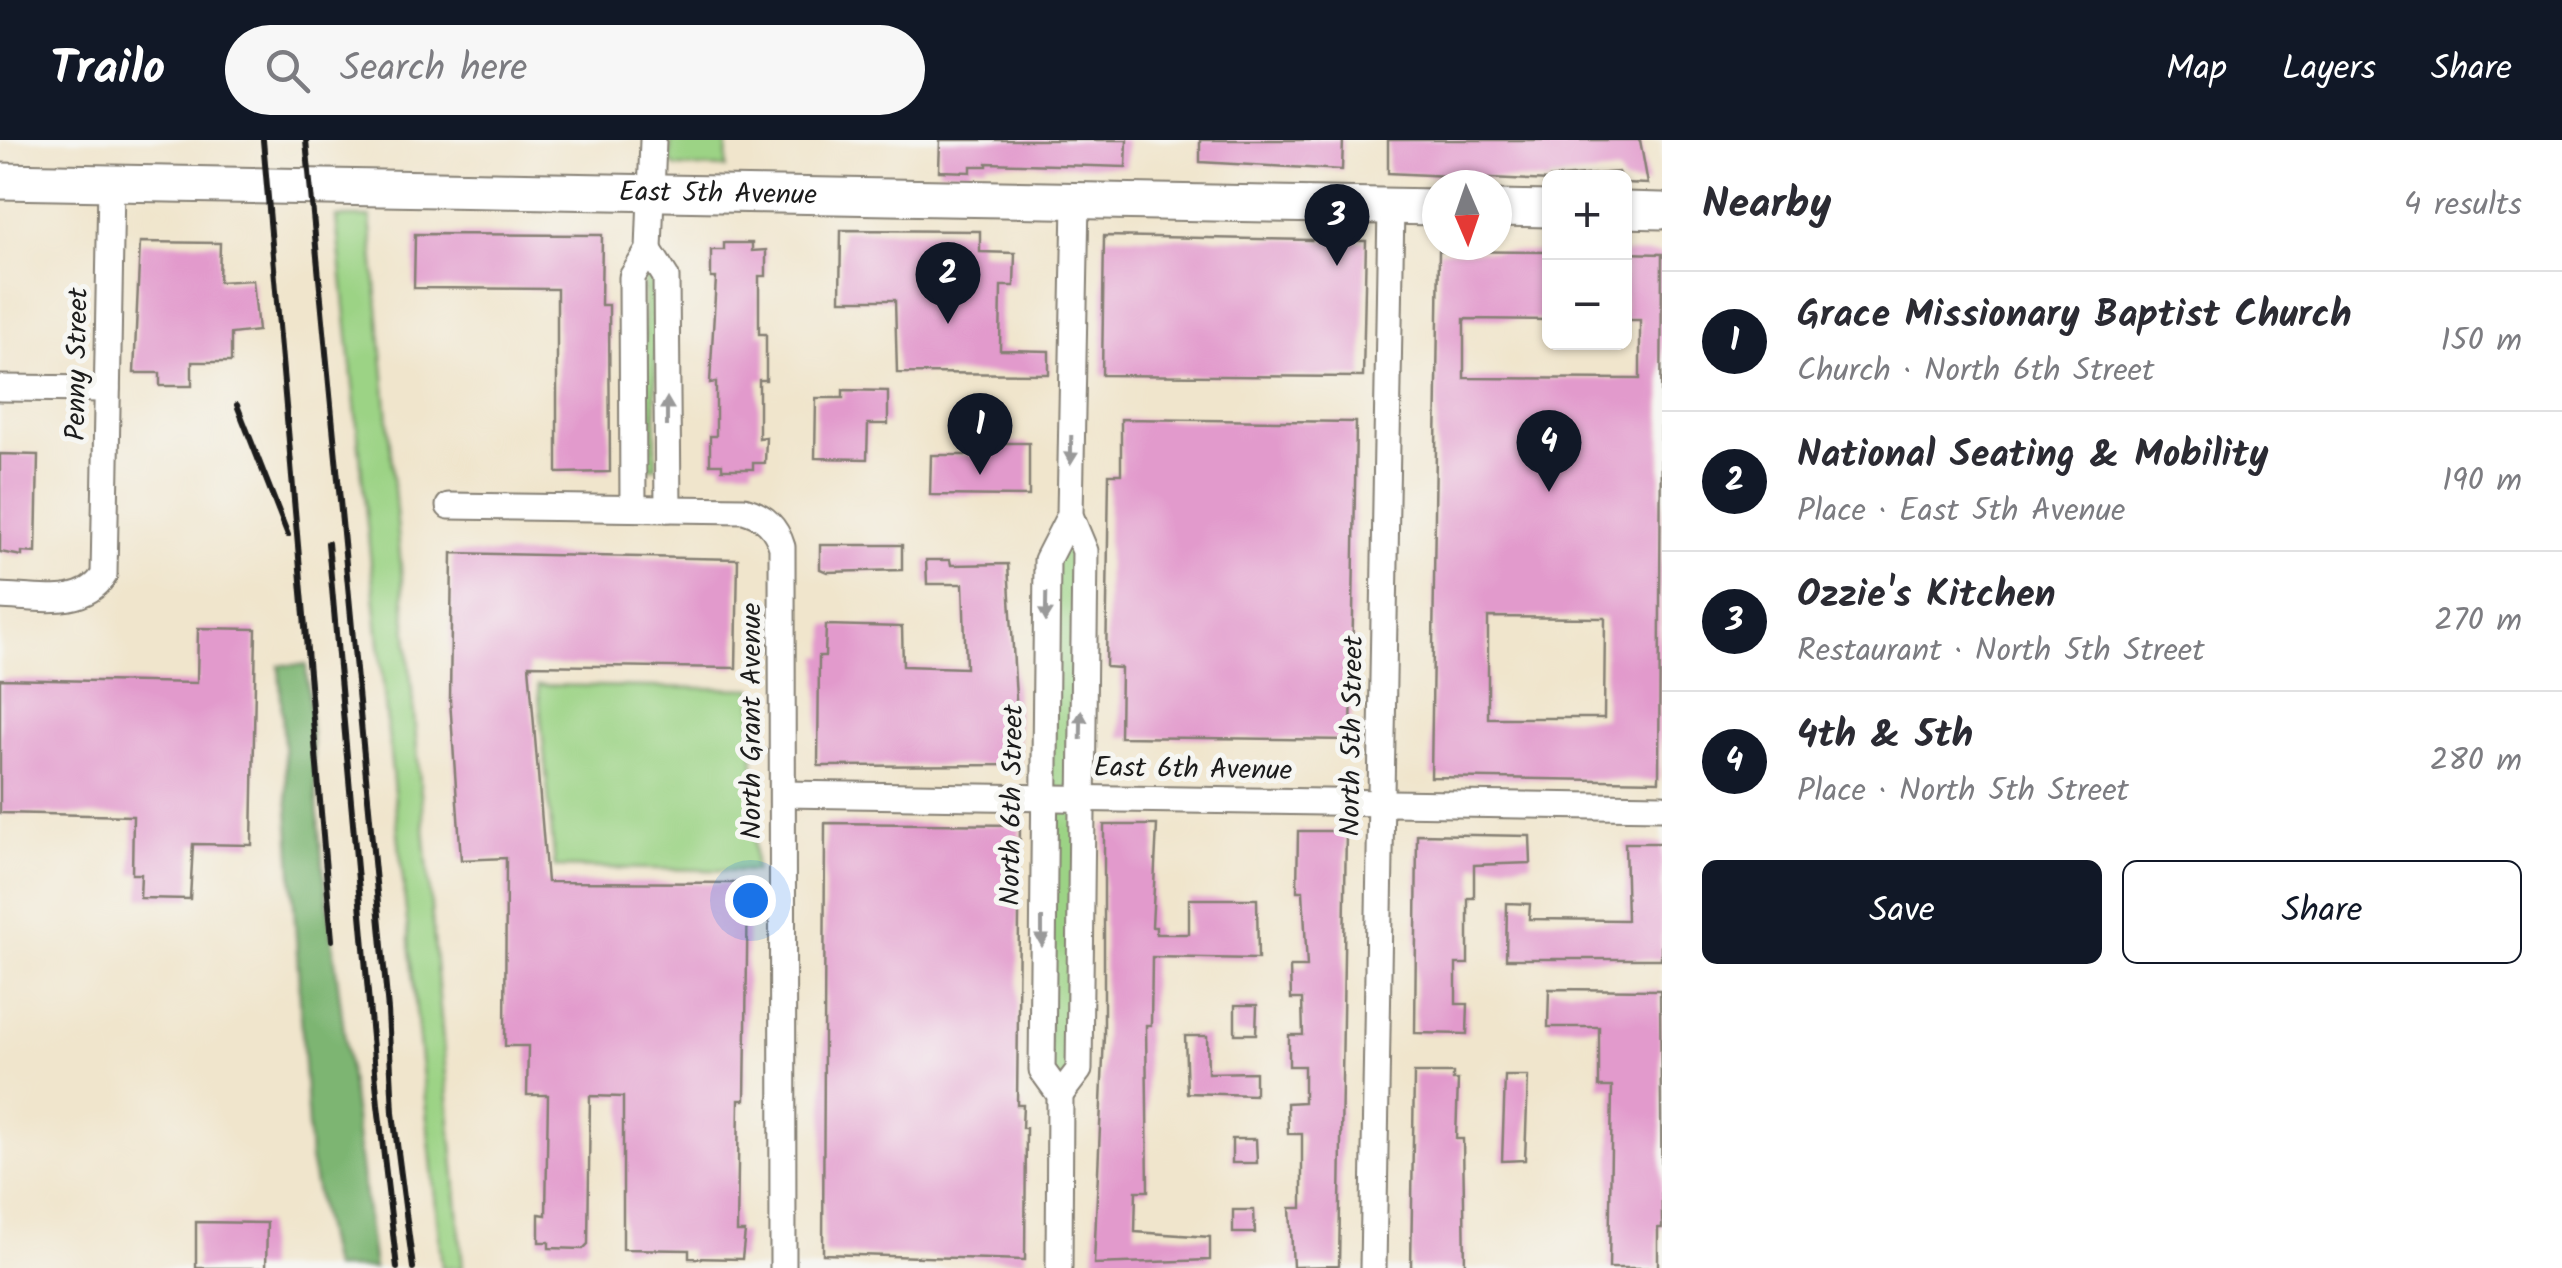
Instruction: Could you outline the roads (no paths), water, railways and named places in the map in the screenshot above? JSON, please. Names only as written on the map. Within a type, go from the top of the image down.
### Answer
[{"type":"main road","name":"East 5th Avenue","points":[[0,181],[1422,207]]},
{"type":"main road","points":[[1512,208],[1542,209]]},
{"type":"main road","points":[[1632,210],[1662,211]]},
{"type":"street","points":[[633,508],[632,278],[649,250],[653,140]]},
{"type":"street","name":"Penny Street","points":[[0,596],[80,596],[96,588],[104,575],[110,184]]},
{"type":"street","name":"North 6th Street","points":[[1060,1096],[1079,1070],[1079,799],[1085,551],[1070,516],[1076,200]]},
{"type":"street","name":"North 5th Street","points":[[1373,1268],[1391,206]]},
{"type":"street","points":[[649,250],[666,277],[668,509]]},
{"type":"street","points":[[0,388],[107,389]]},
{"type":"street","name":"North Grant Avenue","points":[[449,506],[744,510],[770,522],[778,534],[782,548],[783,1268]]},
{"type":"street","name":"North 6th Street","points":[[1059,1268],[1060,1096],[1042,1070],[1041,798],[1047,560],[1070,516]]},
{"type":"street","name":"East 6th Avenue","points":[[782,794],[1662,806]]},
{"type":"railway","points":[[263,140],[332,940]]},
{"type":"railway","points":[[306,140],[388,1010],[393,1113],[413,1268]]},
{"type":"railway","points":[[237,405],[288,535]]},
{"type":"railway","points":[[328,543],[378,1105],[397,1268]]},
{"type":"place","name":"Ozzie's Kitchen","points":[[1337,266]]},
{"type":"place","name":"National Seating & Mobility","points":[[948,324]]},
{"type":"place","name":"Grace Missionary Baptist Church","points":[[980,475]]},
{"type":"place","name":"4th & 5th","points":[[1549,492]]}]
